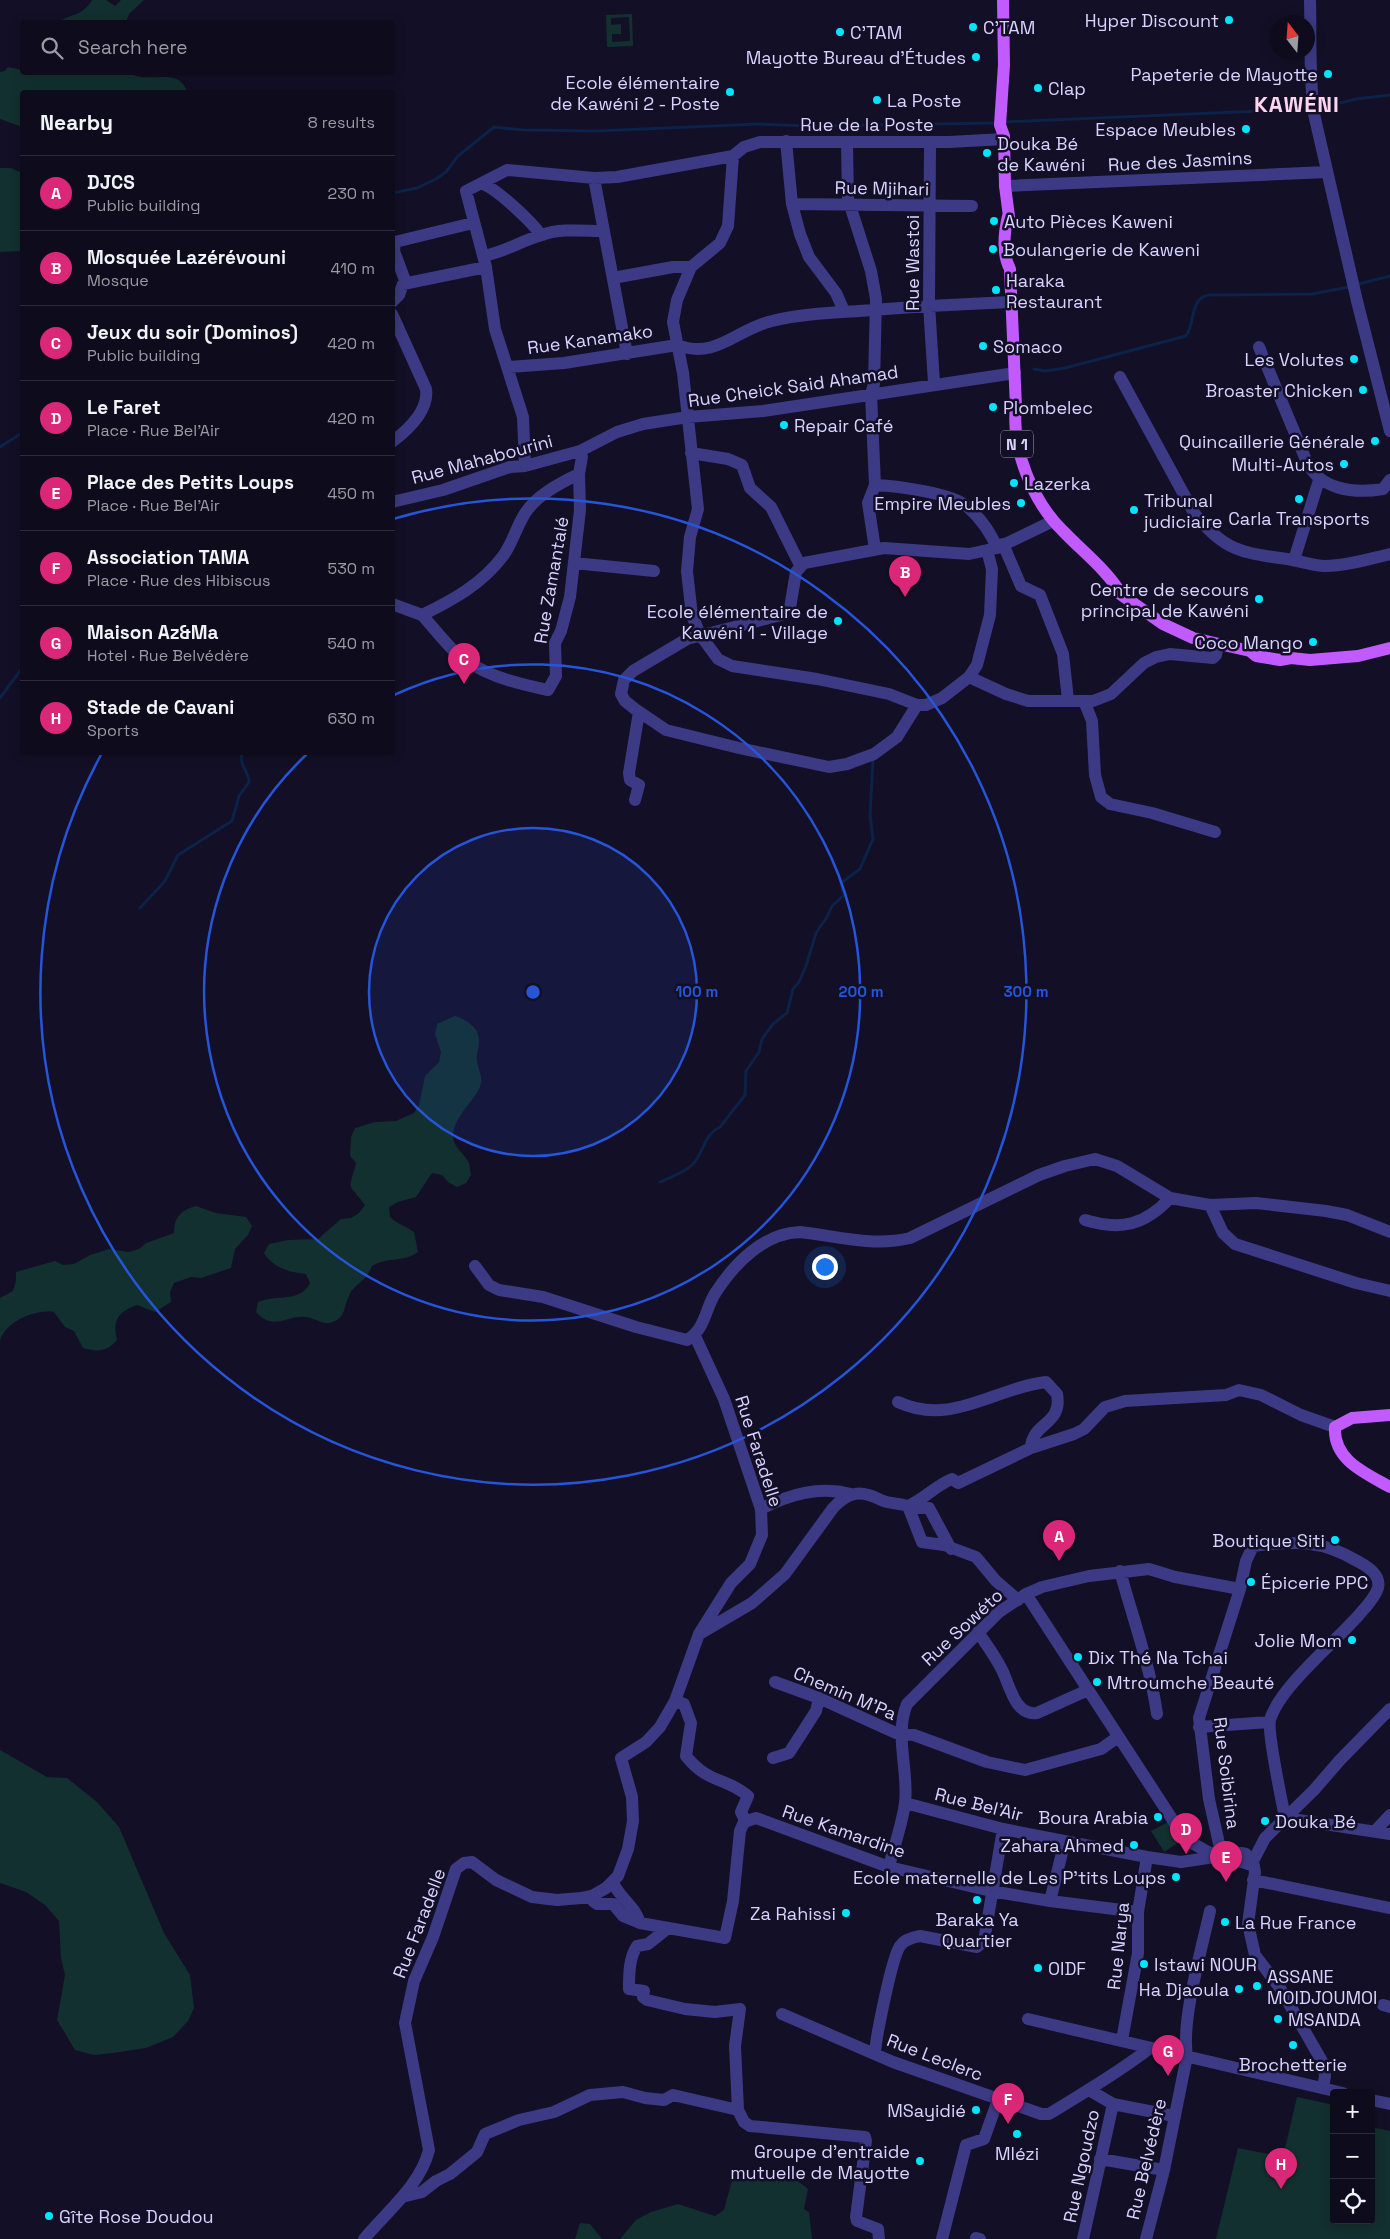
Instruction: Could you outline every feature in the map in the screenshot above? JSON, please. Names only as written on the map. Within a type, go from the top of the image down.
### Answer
[{"type":"main road","name":"N 1","points":[[1003,0],[1005,186],[1008,216],[1012,230],[1013,261],[1010,269],[1016,407],[1030,469],[1030,479],[1042,505],[1064,533],[1077,543],[1113,580],[1122,595],[1163,624],[1193,638],[1250,651],[1257,649],[1291,658],[1310,660],[1390,655]]},
{"type":"main road","name":"N 1","points":[[1358,656],[1390,648]]},
{"type":"main road","points":[[1390,1415],[1352,1418],[1335,1427],[1336,1446],[1342,1456],[1365,1474],[1390,1486]]},
{"type":"street","points":[[1310,0],[1313,108],[1350,273],[1387,404],[1390,431]]},
{"type":"street","name":"Rue de la Poste","points":[[473,223],[466,191],[483,184],[507,170],[594,178],[639,174],[733,156],[744,147],[760,142],[930,142],[1004,131]]},
{"type":"street","points":[[786,141],[792,204],[809,257],[836,293],[844,311]]},
{"type":"street","points":[[847,142],[847,192],[871,271],[876,309],[874,384],[871,394],[874,485],[868,503],[874,549]]},
{"type":"street","name":"Rue Wastoi","points":[[930,142],[929,305],[934,384]]},
{"type":"street","points":[[733,156],[728,226],[720,243],[691,267],[676,307],[673,333],[688,417],[698,509],[690,537],[687,571],[692,616],[701,636],[718,659],[732,666],[817,679],[889,694],[917,705],[926,704],[942,698],[969,677],[977,665],[990,615],[992,569],[996,548]]},
{"type":"street","name":"Rue des Jasmins","points":[[1005,186],[1327,172]]},
{"type":"street","points":[[594,178],[627,354]]},
{"type":"street","points":[[483,184],[493,188],[533,223],[541,235]]},
{"type":"street","name":"Rue Mjihari","points":[[792,204],[972,206]]},
{"type":"street","points":[[395,242],[473,223],[485,262],[495,329],[501,353],[509,367],[523,417],[522,453],[525,466]]},
{"type":"street","points":[[395,299],[399,295],[403,284],[485,262],[541,235],[562,231],[604,231]]},
{"type":"street","points":[[395,254],[406,283]]},
{"type":"street","points":[[613,278],[673,267],[691,267]]},
{"type":"street","points":[[676,345],[690,350],[713,348],[758,324],[782,318],[844,311],[929,305],[1011,302]]},
{"type":"street","points":[[395,321],[426,389],[428,399],[424,408],[406,431],[395,440]]},
{"type":"street","name":"Rue Kanamako","points":[[509,367],[564,363],[676,345]]},
{"type":"street","points":[[1259,347],[1310,471],[1320,480],[1346,488],[1367,491],[1383,488],[1390,480]]},
{"type":"street","name":"Rue Cheick Said Ahamad","points":[[580,451],[617,432],[643,424],[688,417],[762,411],[1015,373]]},
{"type":"street","points":[[1120,377],[1194,513],[1207,530],[1224,543],[1241,551],[1263,557],[1294,560],[1323,566],[1345,564],[1390,554]]},
{"type":"street","name":"Rue Mahabourini","points":[[395,501],[443,490],[510,468],[525,466],[580,451]]},
{"type":"street","name":"Rue Zamantalé","points":[[422,615],[453,650],[477,669],[548,690],[556,676],[555,643],[562,631],[570,597],[580,510],[579,474],[582,457],[580,451]]},
{"type":"street","points":[[691,453],[728,459],[742,465],[750,488],[771,507],[800,565],[793,583],[790,608],[781,615],[687,639],[632,671],[624,680],[621,694],[625,701],[666,730],[738,748],[829,767],[848,764],[874,754],[897,737],[917,705]]},
{"type":"street","points":[[395,605],[422,615],[464,594],[503,556],[524,514],[532,504],[579,474]]},
{"type":"street","points":[[1294,560],[1320,480]]},
{"type":"street","points":[[874,485],[912,488],[955,500],[968,506],[988,530],[996,548],[1021,586],[1040,595],[1063,654],[1068,700]]},
{"type":"street","points":[[800,565],[874,549],[901,548],[944,554],[969,554],[996,548],[1053,521]]},
{"type":"street","points":[[574,563],[654,571]]},
{"type":"street","points":[[969,677],[1006,694],[1028,700],[1045,702],[1068,700],[1093,701],[1111,694],[1144,663],[1156,657],[1170,654],[1213,658],[1216,655],[1218,644]]},
{"type":"street","points":[[1084,701],[1092,721],[1095,775],[1101,797],[1110,804],[1168,817],[1215,832]]},
{"type":"street","points":[[635,800],[639,785],[630,780],[628,773],[639,712]]},
{"type":"street","points":[[475,1266],[489,1285],[499,1290],[543,1297],[681,1340],[687,1340],[695,1336],[715,1292],[728,1275],[761,1243],[789,1232],[874,1242],[910,1238],[1039,1175],[1065,1166],[1095,1160],[1117,1166],[1170,1198],[1210,1205],[1256,1203],[1326,1211],[1348,1215],[1390,1232]]},
{"type":"street","points":[[1085,1220],[1128,1226],[1155,1212],[1170,1198]]},
{"type":"street","points":[[1210,1205],[1223,1233],[1235,1244],[1356,1283],[1390,1291]]},
{"type":"street","name":"Rue Faradelle","points":[[364,2239],[419,2176],[426,2162],[429,2150],[405,2024],[414,1981],[433,1937],[456,1869],[464,1863],[472,1862],[496,1880],[532,1897],[557,1900],[592,1896],[613,1883],[618,1876],[628,1849],[634,1809],[621,1758],[646,1742],[660,1727],[675,1701],[699,1634],[730,1583],[750,1564],[762,1536],[761,1509],[724,1399],[695,1336]]},
{"type":"street","points":[[898,1402],[912,1408],[950,1410],[1046,1382],[1057,1394],[1058,1411],[1033,1436],[1030,1448]]},
{"type":"street","points":[[909,1507],[942,1483],[952,1479],[958,1484],[1030,1448],[1074,1434],[1084,1429],[1105,1408],[1125,1401],[1226,1395],[1239,1390],[1261,1395],[1301,1414],[1335,1427]]},
{"type":"street","points":[[761,1509],[792,1495],[815,1490],[870,1494],[881,1500],[909,1507],[929,1508],[951,1549]]},
{"type":"street","points":[[699,1634],[752,1603],[785,1574],[826,1516],[842,1498],[851,1494]]},
{"type":"street","points":[[909,1507],[922,1542],[944,1545],[976,1557],[996,1581],[1022,1597],[1088,1690],[1185,1839],[1208,1852],[1222,1857]]},
{"type":"street","name":"Rue Soibirina","points":[[1222,1857],[1209,1799],[1199,1718],[1240,1588],[1246,1561],[1253,1546],[1301,1542],[1313,1543],[1351,1557],[1368,1567],[1377,1579],[1378,1588],[1367,1606],[1275,1706],[1269,1722]]},
{"type":"street","name":"Rue Sowéto","points":[[889,1867],[905,1803],[902,1734],[903,1714],[907,1704],[999,1612],[1022,1597],[1068,1580],[1150,1568],[1174,1577],[1240,1588]]},
{"type":"street","points":[[1120,1571],[1147,1659],[1157,1714]]},
{"type":"street","points":[[978,1632],[1002,1669],[1014,1698],[1023,1710],[1030,1714],[1038,1713],[1088,1690]]},
{"type":"street","name":"Chemin M'Pa","points":[[775,1682],[819,1698],[896,1733],[914,1735],[987,1762],[1025,1770],[1101,1749],[1118,1737]]},
{"type":"street","points":[[773,1758],[789,1753],[816,1711],[819,1698]]},
{"type":"street","points":[[592,1896],[593,1901],[597,1904],[613,1904],[623,1916],[640,1923],[725,1938],[733,1902],[740,1830],[746,1822],[741,1812],[748,1796],[732,1786],[701,1773],[686,1756],[691,1723],[684,1704],[675,1701]]},
{"type":"street","points":[[1324,2088],[1323,2063],[1280,1988],[1255,1955],[1248,1924],[1254,1880],[1246,1868],[1249,1859],[1265,1838],[1314,1790],[1390,1708]]},
{"type":"street","points":[[1200,1727],[1269,1722],[1285,1818]]},
{"type":"street","name":"Rue Bel’Air","points":[[905,1803],[1002,1829],[1147,1857],[1181,1862],[1222,1857],[1249,1859]]},
{"type":"street","points":[[1375,1831],[1390,1815]]},
{"type":"street","name":"Rue Kamardine","points":[[746,1822],[756,1818],[889,1867],[991,1891],[1050,1901],[1138,1912]]},
{"type":"street","points":[[1285,1818],[1390,1834]]},
{"type":"street","points":[[875,2053],[877,2029],[900,1946],[912,1937],[920,1936],[977,1947],[984,1942],[1002,1829]]},
{"type":"street","points":[[1050,1901],[1065,1841]]},
{"type":"street","name":"Rue Narya","points":[[1122,2040],[1138,1953],[1138,1912],[1147,1857]]},
{"type":"street","points":[[1254,1880],[1390,1908]]},
{"type":"street","points":[[613,1883],[622,1893],[627,1905],[637,1912],[640,1923]]},
{"type":"street","name":"Rue Belvédère","points":[[1146,2239],[1164,2170],[1187,2056],[1186,2046],[1192,1993],[1210,1911]]},
{"type":"street","points":[[668,1928],[648,1944],[637,1946],[630,1964],[628,1989],[644,1991],[643,1997],[647,2000],[685,2009],[716,2012],[740,2009],[735,2046],[738,2110],[741,2118],[750,2126],[865,2137],[856,2217],[857,2221],[878,2229],[879,2239]]},
{"type":"street","name":"Rue Leclerc","points":[[782,2014],[875,2053],[998,2100],[1041,2114],[1049,2114],[1089,2090],[1123,2069],[1150,2048]]},
{"type":"street","points":[[1028,2019],[1330,2090]]},
{"type":"street","points":[[1089,2090],[1113,2104]]},
{"type":"street","points":[[402,2197],[422,2192],[436,2181],[450,2174],[477,2152],[485,2134],[519,2120],[554,2112],[590,2095],[623,2092],[645,2098],[664,2100],[673,2096],[738,2110]]},
{"type":"street","points":[[942,2239],[966,2145],[984,2139],[998,2100]]},
{"type":"street","points":[[1375,2101],[1390,2104]]},
{"type":"street","name":"Rue Ngoudzo","points":[[1083,2239],[1113,2104],[1174,2116]]},
{"type":"street","points":[[1100,2159],[1164,2170]]},
{"type":"green space","points":[[92,0],[106,0],[115,6],[121,0],[144,0],[129,14],[127,20],[61,20],[81,12]]},
{"type":"green space","points":[[632,14],[633,46],[607,47],[606,15]],"holes":[[[629,17],[630,41],[612,42],[612,34],[621,34],[621,24],[611,25],[611,18]]]},
{"type":"green space","points":[[8,67],[20,70],[20,75],[133,75],[170,77],[177,79],[186,90],[20,90],[20,126],[0,119],[0,72],[5,71]]},
{"type":"green space","points":[[0,168],[11,168],[20,172],[20,251],[0,252]]},
{"type":"green space","points":[[455,1016],[472,1025],[479,1037],[477,1058],[481,1077],[480,1087],[456,1123],[453,1137],[455,1144],[469,1163],[471,1175],[466,1183],[457,1187],[448,1182],[442,1175],[432,1173],[416,1197],[398,1202],[389,1207],[390,1217],[414,1232],[418,1252],[407,1257],[384,1261],[372,1266],[367,1276],[351,1292],[339,1319],[330,1323],[323,1323],[306,1317],[274,1322],[262,1318],[256,1312],[258,1302],[294,1296],[306,1289],[310,1283],[306,1274],[288,1270],[272,1262],[264,1253],[269,1244],[288,1240],[318,1239],[341,1219],[351,1218],[359,1213],[365,1205],[351,1186],[356,1163],[350,1156],[351,1137],[355,1128],[375,1122],[396,1121],[414,1113],[419,1105],[425,1076],[439,1062],[441,1052],[435,1034],[437,1024]]},
{"type":"green space","points":[[196,1206],[216,1213],[246,1217],[252,1226],[248,1235],[235,1249],[231,1268],[201,1278],[191,1277],[174,1283],[170,1292],[171,1302],[155,1312],[137,1305],[125,1311],[116,1322],[117,1340],[106,1349],[93,1350],[83,1348],[74,1331],[65,1327],[54,1312],[38,1313],[22,1318],[8,1328],[0,1341],[0,1298],[13,1291],[16,1272],[55,1261],[63,1265],[74,1264],[90,1255],[109,1249],[129,1252],[139,1249],[146,1243],[174,1233],[175,1223],[179,1215]]},
{"type":"green space","points":[[0,1750],[47,1777],[67,1778],[97,1802],[119,1827],[164,1933],[190,1975],[194,2008],[188,2021],[173,2037],[146,2048],[113,2053],[94,2055],[75,2050],[57,2020],[65,1975],[61,1958],[59,1921],[45,1905],[26,1892],[0,1883]]},
{"type":"green space","points":[[1172,1820],[1183,1840],[1164,1852],[1151,1831]]},
{"type":"green space","points":[[1297,2097],[1330,2104],[1330,2224],[1375,2224],[1375,2128],[1390,2131],[1390,2239],[1216,2239],[1238,2148],[1283,2157]]},
{"type":"green space","points":[[734,2173],[783,2176],[801,2183],[808,2189],[804,2209],[809,2212],[812,2239],[620,2239],[636,2220],[651,2212],[678,2204],[715,2216],[724,2210]]},
{"type":"green space","points":[[580,2223],[590,2224],[602,2239],[575,2239]]},
{"type":"waterway","points":[[1316,109],[1356,99],[1390,95]]},
{"type":"waterway","points":[[1003,122],[1309,109]]},
{"type":"waterway","points":[[395,192],[417,188],[436,179],[446,172],[458,156],[494,127],[523,130],[597,131],[758,124],[810,126],[997,123]]},
{"type":"waterway","points":[[1355,285],[1390,276]]},
{"type":"waterway","points":[[1034,369],[1045,371],[1065,368],[1186,336],[1195,306],[1202,298],[1208,295],[1312,294],[1349,287]]},
{"type":"waterway","points":[[0,447],[20,434]]},
{"type":"waterway","points":[[0,698],[20,671]]},
{"type":"waterway","points":[[140,908],[165,881],[178,855],[232,821],[239,796],[249,782],[241,760],[242,755]]},
{"type":"waterway","points":[[660,1182],[681,1173],[692,1165],[710,1135],[720,1127],[745,1095],[746,1071],[759,1052],[762,1039],[773,1024],[787,1013],[793,989],[799,982],[806,966],[816,933],[832,906],[844,895],[841,883],[860,869],[873,839],[870,815],[873,760]]},
{"type":"place","name":"Hyper Discount","points":[[1229,20]]},
{"type":"place","name":"C’TAM","points":[[973,27]]},
{"type":"place","name":"C'TAM","points":[[840,32]]},
{"type":"place","name":"Mayotte Bureau d'Études","points":[[976,57]]},
{"type":"place","name":"Papeterie de Mayotte","points":[[1328,74]]},
{"type":"place","name":"Clap","points":[[1038,88]]},
{"type":"place","name":"Ecole élémentaire de Kawéni 2 - Poste","points":[[730,92]]},
{"type":"place","name":"La Poste","points":[[877,100]]},
{"type":"place","name":"Espace Meubles","points":[[1246,129]]},
{"type":"place","name":"Douka Bé de Kawéni","points":[[987,153]]},
{"type":"place","name":"Auto Pièces Kaweni","points":[[994,221]]},
{"type":"place","name":"Boulangerie de Kaweni","points":[[993,249]]},
{"type":"place","name":"Haraka Restaurant","points":[[996,290]]},
{"type":"place","name":"Somaco","points":[[983,346]]},
{"type":"place","name":"Les Volutes","points":[[1354,359]]},
{"type":"place","name":"Broaster Chicken","points":[[1363,390]]},
{"type":"place","name":"Plombelec","points":[[993,407]]},
{"type":"place","name":"Repair Café","points":[[784,425]]},
{"type":"place","name":"Quincaillerie Générale","points":[[1375,441]]},
{"type":"place","name":"Multi-Autos","points":[[1344,464]]},
{"type":"place","name":"Lazerka","points":[[1014,483]]},
{"type":"place","name":"Carla Transports","points":[[1299,499]]},
{"type":"place","name":"Empire Meubles","points":[[1021,503]]},
{"type":"place","name":"Tribunal judiciaire","points":[[1134,510]]},
{"type":"place","name":"Mosquée Lazérévouni","points":[[905,597]]},
{"type":"place","name":"Centre de secours principal de Kawéni","points":[[1259,599]]},
{"type":"place","name":"Ecole élémentaire de Kawéni 1 - Village","points":[[838,621]]},
{"type":"place","name":"Coco Mango","points":[[1313,642]]},
{"type":"place","name":"Jeux du soir (Dominos)","points":[[464,684]]},
{"type":"place","name":"Boutique Siti","points":[[1335,1540]]},
{"type":"place","name":"DJCS","points":[[1059,1561]]},
{"type":"place","name":"Épicerie PPC","points":[[1251,1582]]},
{"type":"place","name":"Jolie Mom","points":[[1352,1640]]},
{"type":"place","name":"Dix Thé Na Tchai","points":[[1078,1657]]},
{"type":"place","name":"Mtroumche Beauté","points":[[1097,1682]]},
{"type":"place","name":"Boura Arabia","points":[[1158,1817]]},
{"type":"place","name":"Douka Bé","points":[[1265,1821]]},
{"type":"place","name":"Zahara Ahmed","points":[[1134,1845]]},
{"type":"place","name":"Le Faret","points":[[1186,1854]]},
{"type":"place","name":"Ecole maternelle de Les P'tits Loups","points":[[1176,1877]]},
{"type":"place","name":"Place des Petits Loups","points":[[1226,1882]]},
{"type":"place","name":"Baraka Ya Quartier","points":[[977,1900]]},
{"type":"place","name":"Za Rahissi","points":[[846,1913]]},
{"type":"place","name":"La Rue France","points":[[1225,1922]]},
{"type":"place","name":"Istawi NOUR","points":[[1144,1964]]},
{"type":"place","name":"OIDF","points":[[1038,1968]]},
{"type":"place","name":"ASSANE MOIDJOUMOI","points":[[1257,1986]]},
{"type":"place","name":"Ha Djaoula","points":[[1239,1989]]},
{"type":"place","name":"MSANDA","points":[[1278,2019]]},
{"type":"place","name":"Brochetterie","points":[[1293,2045]]},
{"type":"place","name":"Maison Az&Ma","points":[[1168,2076]]},
{"type":"place","name":"MSayidié","points":[[976,2110]]},
{"type":"place","name":"Association TAMA","points":[[1008,2124]]},
{"type":"place","name":"Mlézi","points":[[1017,2134]]},
{"type":"place","name":"Groupe d'entraide mutuelle de Mayotte","points":[[920,2161]]},
{"type":"place","name":"Stade de Cavani","points":[[1281,2189]]},
{"type":"place","name":"Gîte Rose Doudou","points":[[49,2216]]},
{"type":"district","name":"KAWÉNI","points":[[1297,104]]}]
